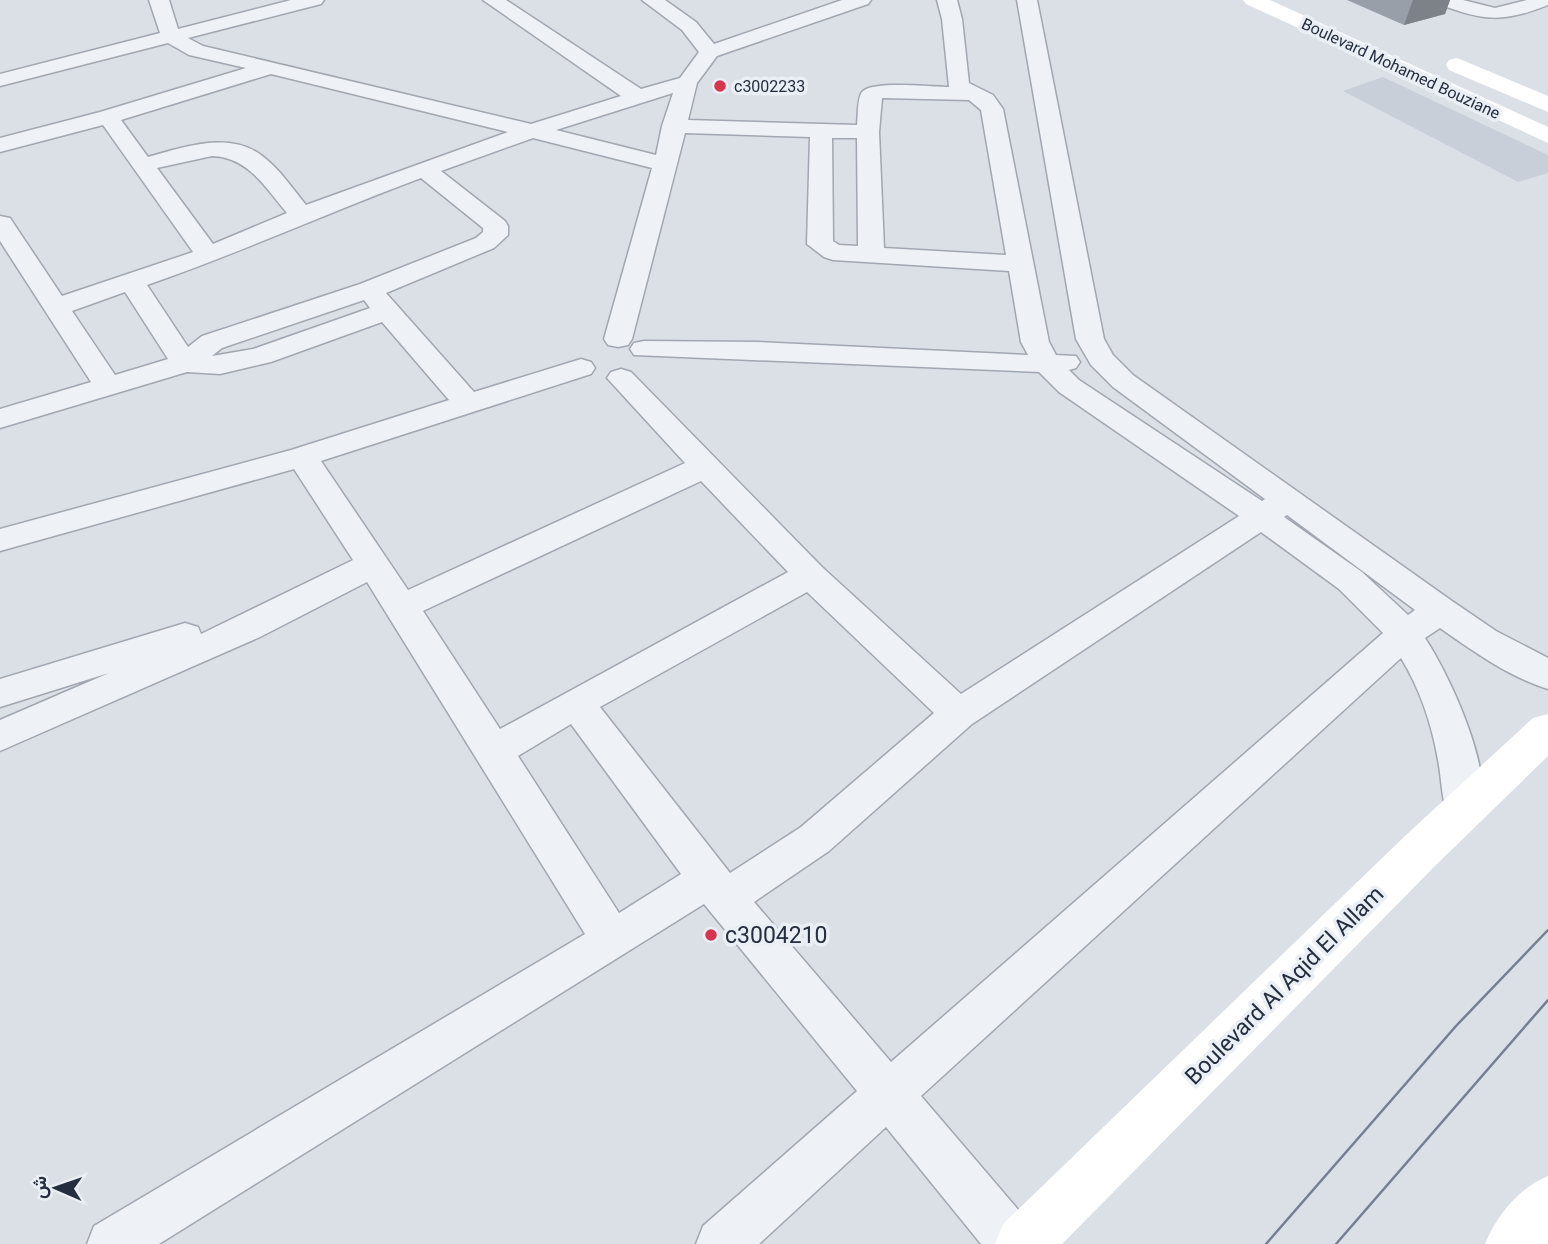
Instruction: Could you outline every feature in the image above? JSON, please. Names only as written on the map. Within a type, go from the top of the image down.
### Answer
[{"type":"street","points":[[159,0],[171,37],[196,51],[534,130],[663,164]]},
{"type":"street","points":[[4,72],[171,37],[314,0]]},
{"type":"street","points":[[493,0],[638,97]]},
{"type":"street","points":[[652,0],[689,26],[710,52]]},
{"type":"street","points":[[618,339],[673,126],[687,82],[710,52],[860,0]]},
{"type":"street","points":[[947,0],[952,19],[956,78],[959,86],[985,100],[992,109],[1035,342],[1047,364],[1069,386],[1274,508],[1440,610],[1483,640],[1548,675]]},
{"type":"street","points":[[1027,0],[1090,339],[1101,359],[1123,381],[1274,508],[1380,606],[1404,635],[1429,675],[1448,717],[1460,761],[1464,807]]},
{"type":"street","name":"Boulevard Mohamed Bouziane","points":[[1254,0],[1548,136]]},
{"type":"street","points":[[1446,0],[1480,13],[1509,14],[1544,0]]},
{"type":"street","name":"Boulevard Mohamed Bouziane","points":[[1435,55],[1548,105]]},
{"type":"street","points":[[0,145],[108,117],[269,68]]},
{"type":"street","points":[[57,307],[208,255],[302,215],[534,130],[687,82]]},
{"type":"street","points":[[871,255],[869,132],[872,95],[968,93]]},
{"type":"street","points":[[108,117],[208,255]]},
{"type":"street","points":[[673,126],[869,132]]},
{"type":"street","points":[[821,131],[820,244],[833,252],[1021,264]]},
{"type":"street","points":[[143,165],[209,151],[233,151],[251,159],[302,215]]},
{"type":"street","points":[[0,419],[185,363],[220,365],[242,361],[378,301],[495,235],[496,226],[425,170]]},
{"type":"street","points":[[1,223],[12,260],[57,307],[108,386]]},
{"type":"street","points":[[132,282],[185,363]]},
{"type":"street","points":[[378,301],[468,404]]},
{"type":"street","points":[[618,339],[638,344],[644,349],[647,358],[644,366],[635,374],[621,378],[597,378],[581,368],[579,361],[586,348],[595,343],[618,339]]},
{"type":"street","points":[[644,349],[757,350],[1047,364],[1101,359]]},
{"type":"street","points":[[0,540],[302,457],[581,368]]},
{"type":"street","points":[[621,378],[810,575],[959,714]]},
{"type":"street","points":[[302,457],[495,751],[613,940]]},
{"type":"street","points":[[401,607],[704,467]]},
{"type":"street","points":[[112,1244],[613,940],[815,839],[959,714],[1274,508]]},
{"type":"street","points":[[0,736],[248,628],[373,564]]},
{"type":"street","points":[[495,751],[576,703],[810,575]]},
{"type":"street","points":[[721,1244],[1404,635],[1440,610]]},
{"type":"street","points":[[0,693],[156,643],[198,633],[248,628]]},
{"type":"street","points":[[576,703],[717,889],[1014,1244]]},
{"type":"street","name":"Boulevard Al Aqid El Allam","points":[[1023,1244],[1464,807],[1548,730]]},
{"type":"street","points":[[1513,1244],[1548,1203]]},
{"type":"shaded area","points":[[1383,77],[1548,155],[1548,173],[1518,182],[1343,91]]},
{"type":"tram line","points":[[1266,1244],[1456,1026],[1548,930]]},
{"type":"tram line","points":[[1336,1244],[1548,1000]]},
{"type":"place","name":"c3002233","points":[[720,86]]},
{"type":"place","name":"c3004210","points":[[711,935]]}]
